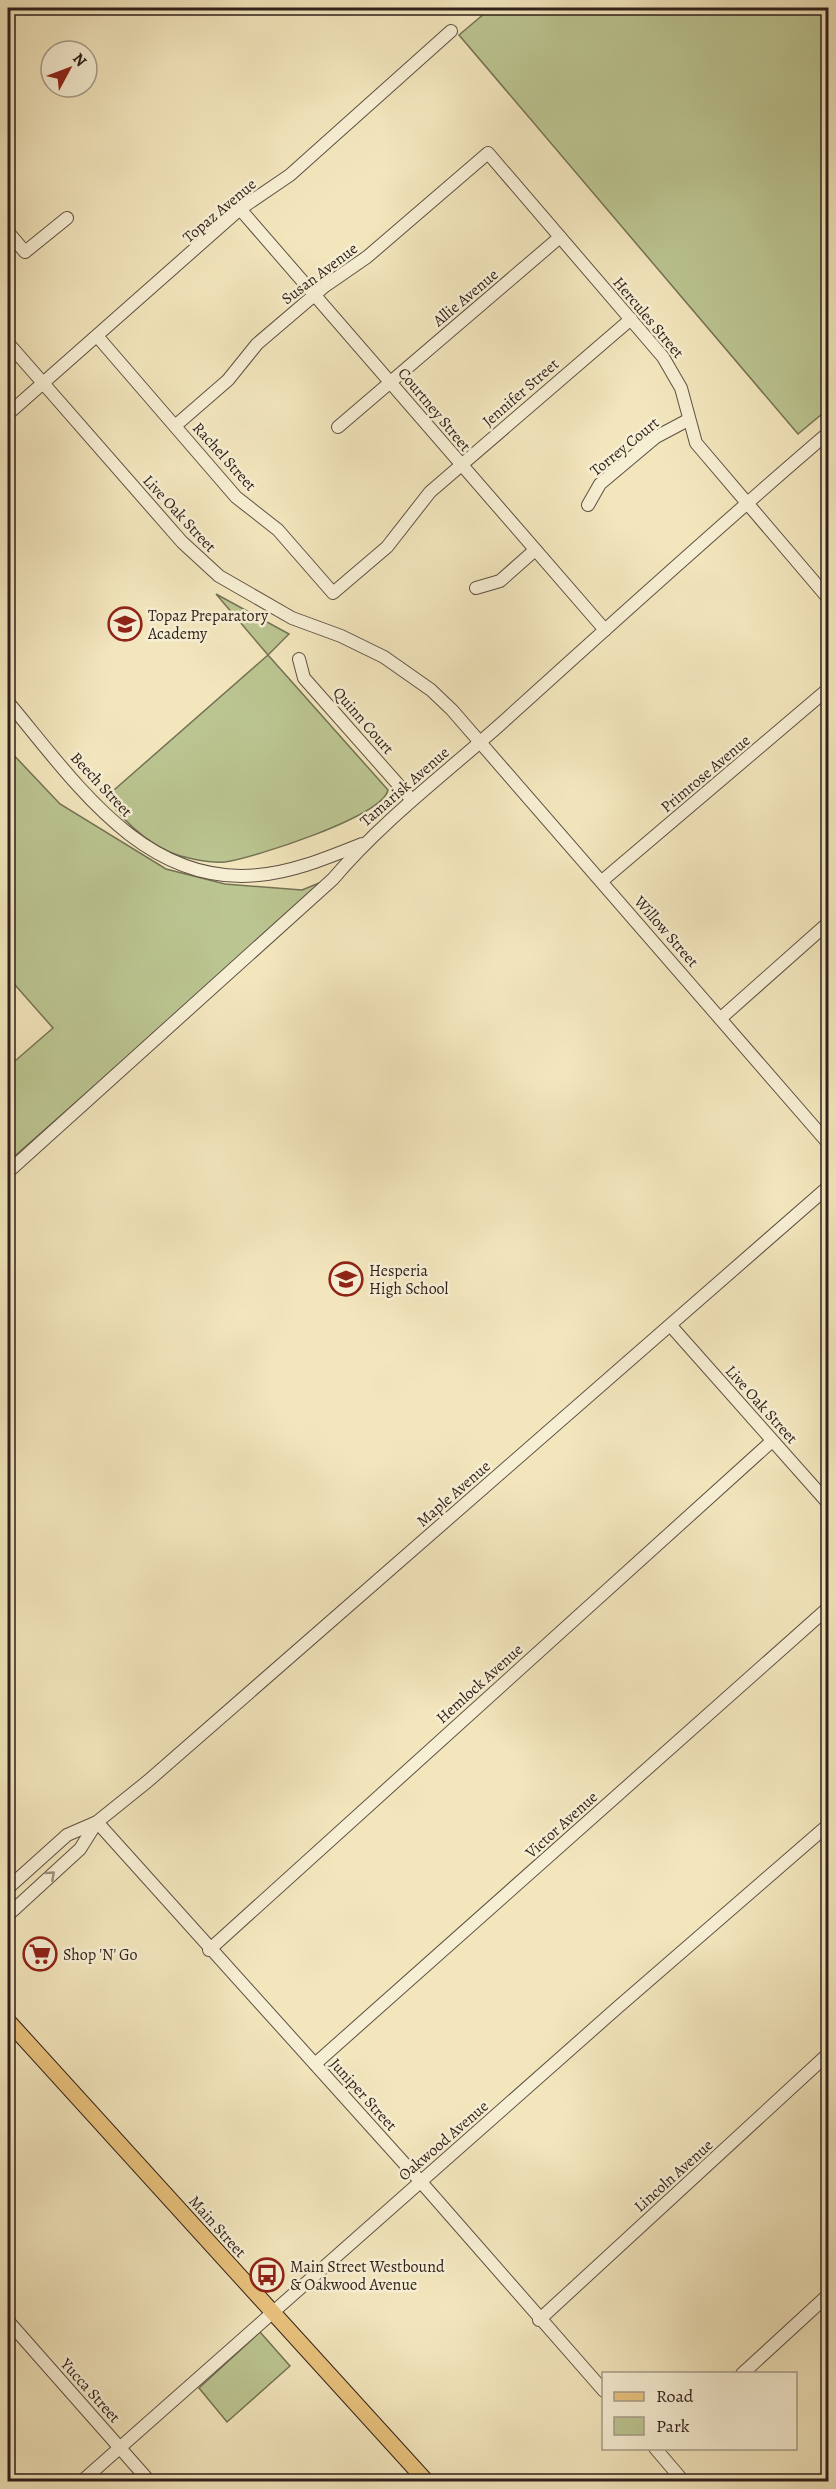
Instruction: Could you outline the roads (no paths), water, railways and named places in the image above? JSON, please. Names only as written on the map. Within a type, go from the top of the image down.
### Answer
[{"type":"main road","name":"Main Street","points":[[8,2020],[427,2481]]},
{"type":"street","name":"Topaz Avenue","points":[[8,414],[240,209],[290,175],[451,31]]},
{"type":"street","name":"Hercules Street","points":[[488,153],[674,374],[681,388],[696,443],[828,598]]},
{"type":"street","name":"Susan Avenue","points":[[175,426],[228,380],[257,344],[315,294],[367,257],[488,153]]},
{"type":"street","name":"Courtney Street","points":[[240,209],[605,630]]},
{"type":"street","points":[[8,232],[25,252],[67,218]]},
{"type":"street","name":"Allie Avenue","points":[[338,427],[560,237]]},
{"type":"street","name":"Jennifer Street","points":[[333,593],[387,547],[430,492],[630,319]]},
{"type":"street","name":"Rachel Street","points":[[97,336],[236,497],[278,531],[333,593]]},
{"type":"street","name":"Live Oak Street","points":[[8,343],[182,543],[219,576],[292,618],[341,636],[408,672],[431,690],[482,741]]},
{"type":"street","name":"Torrey Court","points":[[588,505],[600,484],[656,436],[688,420]]},
{"type":"street","name":"Tamarisk Avenue","points":[[8,1172],[333,879],[363,843],[411,799],[482,741],[747,502],[828,433]]},
{"type":"street","points":[[476,588],[500,581],[535,550]]},
{"type":"street","name":"Quinn Court","points":[[299,659],[304,678],[411,799]]},
{"type":"street","name":"Primrose Avenue","points":[[602,881],[828,689]]},
{"type":"street","name":"Beech Street","points":[[8,702],[115,826],[154,853],[195,869],[224,875],[258,875],[314,862],[363,843]]},
{"type":"street","name":"Willow Street","points":[[482,741],[828,1143]]},
{"type":"street","points":[[721,1018],[828,923]]},
{"type":"street","name":"Maple Avenue","points":[[8,1888],[67,1835],[97,1822],[156,1773],[828,1186]]},
{"type":"street","name":"Live Oak Street","points":[[670,1326],[828,1503]]},
{"type":"street","name":"Hemlock Avenue","points":[[209,1950],[772,1440]]},
{"type":"street","name":"Victor Avenue","points":[[315,2064],[828,1608]]},
{"type":"street","name":"Maple Avenue","points":[[8,1914],[80,1849],[97,1822]]},
{"type":"street","name":"Juniper Street","points":[[97,1822],[209,1950],[421,2182],[602,2390]]},
{"type":"street","name":"Oakwood Avenue","points":[[81,2481],[828,1825]]},
{"type":"street","name":"Lincoln Avenue","points":[[539,2320],[828,2054]]},
{"type":"street","points":[[743,2372],[828,2295]]},
{"type":"street","name":"Yucca Street","points":[[8,2321],[150,2481]]},
{"type":"street","points":[[658,2450],[684,2481]]},
{"type":"place","name":"Topaz Preparatory Academy","points":[[125,624]]},
{"type":"place","name":"Hesperia High School","points":[[346,1279]]},
{"type":"place","name":"Shop 'N' Go","points":[[40,1954]]},
{"type":"place","name":"Main Street Westbound & Oakwood Avenue","points":[[267,2275]]}]
